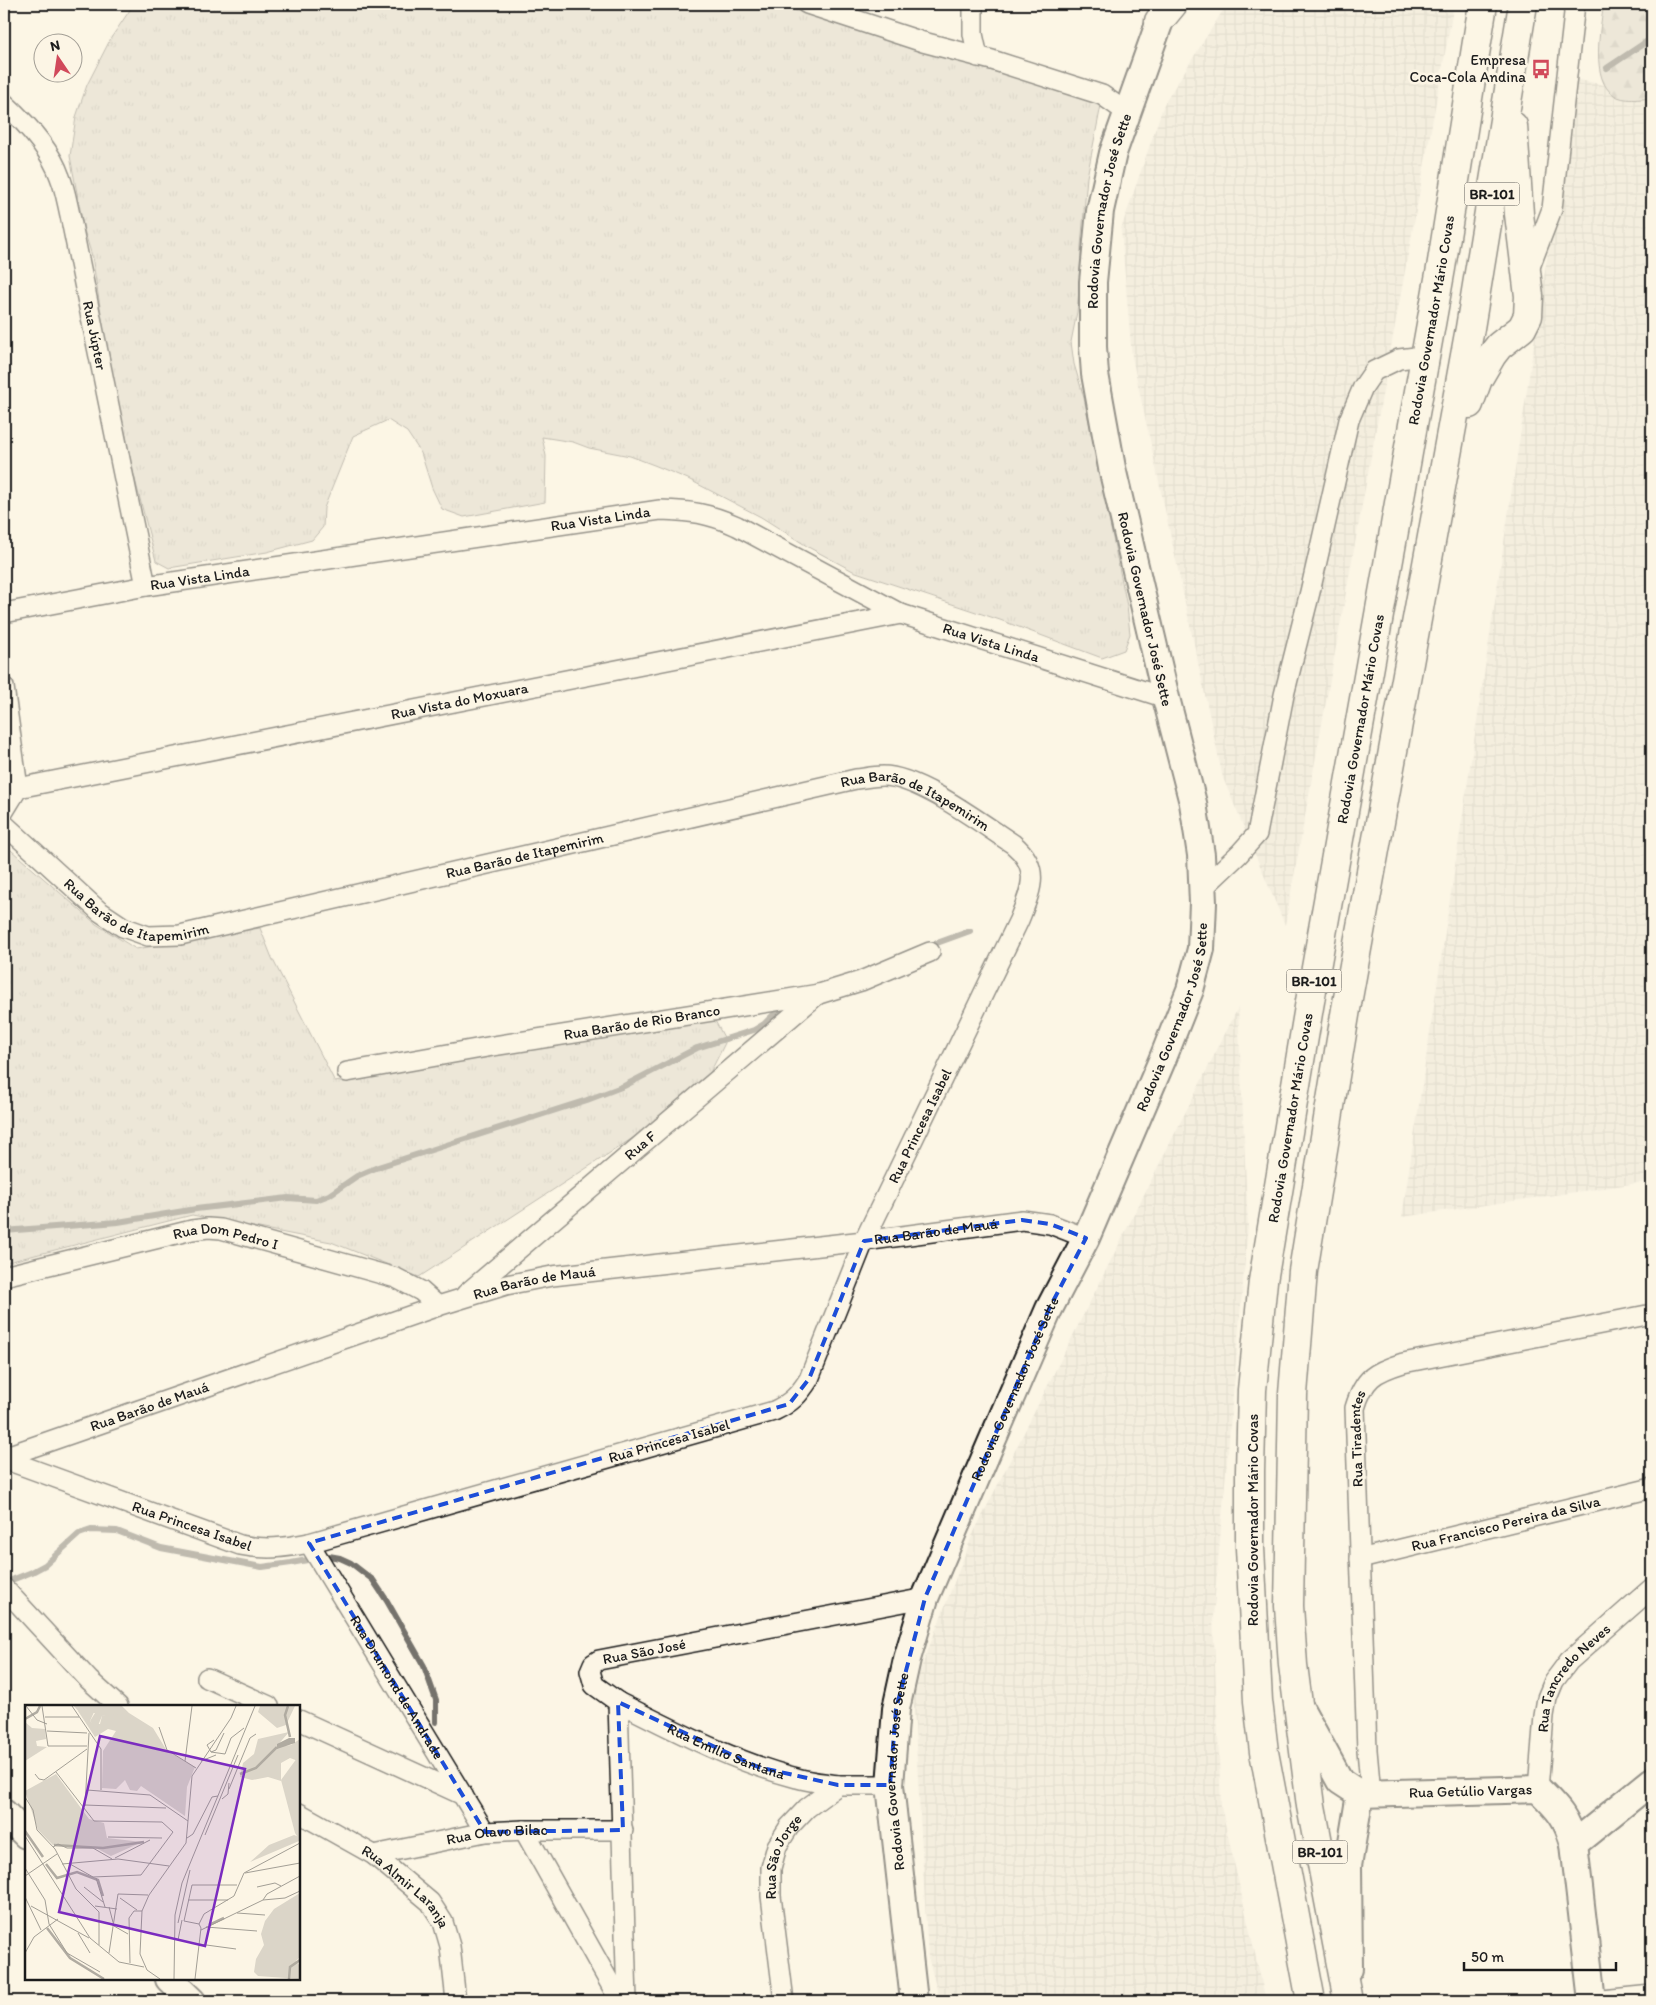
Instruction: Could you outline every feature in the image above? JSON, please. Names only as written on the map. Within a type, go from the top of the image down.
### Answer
[{"type":"highway","name":"Rodovia Governador Mário Covas","points":[[1311,2001],[1264,1752],[1258,1701],[1250,1548],[1252,1390],[1263,1281],[1313,987],[1441,268],[1483,4]]},
{"type":"highway","name":"BR-101","points":[[1349,2001],[1311,1806],[1296,1701],[1289,1606],[1293,1394],[1303,1271],[1346,1009],[1442,492],[1523,4]]},
{"type":"highway","points":[[1442,492],[1472,393],[1488,360],[1508,338],[1522,328],[1528,316],[1529,296],[1519,214],[1513,128],[1514,60]]},
{"type":"highway","points":[[1441,268],[1449,298],[1456,312],[1470,328],[1483,339],[1500,341],[1508,338]]},
{"type":"main road","name":"Rodovia Governador José Sette","points":[[914,2001],[890,1785],[896,1708],[907,1659],[925,1598],[1049,1309],[1086,1238],[1190,990],[1201,949],[1203,888],[1201,854],[1192,803],[1112,468],[1094,365],[1093,282],[1100,211],[1112,152],[1166,10]]},
{"type":"main road","points":[[1296,1701],[1340,1781],[1365,1794],[1348,1866],[1349,2001]]},
{"type":"main road","points":[[1574,1844],[1641,1799],[1652,1781]]},
{"type":"main road","name":"Rua Getúlio Vargas","points":[[1365,1794],[1538,1789],[1560,1812],[1568,1824],[1574,1844],[1592,2001]]},
{"type":"main road","points":[[4,1813],[25,1834]]},
{"type":"main road","points":[[171,1980],[192,2001]]},
{"type":"street","points":[[807,4],[923,42],[1102,95],[1126,112]]},
{"type":"street","points":[[973,4],[973,34],[978,57]]},
{"type":"street","points":[[1527,276],[1552,209],[1575,4]]},
{"type":"street","name":"Rua Júpter","points":[[4,103],[44,147],[60,176],[76,244],[146,586]]},
{"type":"street","points":[[1519,214],[1530,214],[1552,209]]},
{"type":"street","points":[[1203,888],[1257,834],[1284,695],[1310,592],[1349,420],[1363,387],[1374,371],[1399,359],[1424,356]]},
{"type":"street","name":"Rua Vista Linda","points":[[4,613],[146,586],[650,511],[690,511],[713,516],[737,526],[901,614],[1166,698]]},
{"type":"street","name":"Rua Vista do Moxuara","points":[[18,788],[901,614]]},
{"type":"street","points":[[4,686],[18,788],[4,811]]},
{"type":"street","name":"Rua Barão de Itapemirim","points":[[4,824],[99,912],[123,928],[148,936],[180,935],[856,779],[884,776],[907,781],[926,789],[1013,844],[1024,853],[1029,864],[1032,875],[1030,891]]},
{"type":"street","name":"Rua Princesa Isabel","points":[[4,1458],[240,1545],[263,1549],[278,1549],[309,1543],[774,1411],[789,1404],[800,1393],[808,1379],[864,1241],[1019,920],[1030,891]]},
{"type":"street","name":"Rua Barão de Rio Branco","points":[[347,1072],[493,1046],[819,994],[861,981],[930,952]]},
{"type":"street","name":"Rua F","points":[[461,1298],[819,994]]},
{"type":"street","name":"Rua Barão de Mauá","points":[[4,1458],[461,1298],[506,1285],[552,1276],[864,1241],[1022,1220],[1050,1224],[1086,1238]]},
{"type":"street","name":"Rua Dom Pedro I","points":[[4,1276],[192,1230],[208,1228],[221,1229],[396,1278],[421,1291],[438,1306]]},
{"type":"street","name":"Rua Tiradentes","points":[[1365,1794],[1367,1750],[1355,1408],[1360,1392],[1368,1379],[1385,1368],[1403,1363],[1652,1314]]},
{"type":"street","name":"Rua Francisco Pereira da Silva","points":[[1360,1559],[1652,1488]]},
{"type":"street","name":"Rua Drumond de Andrade","points":[[309,1543],[485,1832]]},
{"type":"street","points":[[4,1588],[89,1680],[117,1705]]},
{"type":"street","name":"Rua Tancredo Neves","points":[[1538,1789],[1544,1716],[1547,1698],[1554,1680],[1569,1661],[1652,1588]]},
{"type":"street","name":"Rua São José","points":[[618,1702],[594,1685],[591,1679],[590,1671],[593,1664],[599,1660],[925,1598]]},
{"type":"street","points":[[207,1678],[267,1705]]},
{"type":"street","points":[[618,1702],[628,2001]]},
{"type":"street","name":"Rua Emílio Santana","points":[[618,1702],[679,1732],[758,1767],[799,1779],[838,1784]]},
{"type":"street","points":[[300,1720],[463,1795]]},
{"type":"street","points":[[838,1784],[890,1785]]},
{"type":"street","name":"Rua São Jorge","points":[[784,2001],[771,1896],[771,1868],[777,1846],[789,1827],[807,1808],[838,1784]]},
{"type":"street","name":"Rua Almir Laranja","points":[[300,1814],[374,1855],[430,1902],[444,1922],[450,1946],[456,2001]]},
{"type":"street","points":[[524,1830],[620,2001]]},
{"type":"street","name":"Rua Olavo Bilac","points":[[374,1855],[485,1832],[623,1830]]},
{"type":"street","points":[[1592,2001],[1652,1996]]},
{"type":"highlighted area","points":[[1022,1220],[1050,1224],[1086,1238],[1049,1309],[925,1598],[896,1709],[890,1785],[838,1785],[758,1767],[618,1702],[623,1830],[485,1832],[309,1543],[789,1404],[809,1379],[864,1241]]},
{"type":"shaded area","points":[[1227,4],[1454,4],[1285,925],[1223,778],[1132,357],[1121,229],[1164,104]]},
{"type":"shaded area","points":[[1574,79],[1652,94],[1652,1181],[1402,1217]]},
{"type":"shaded area","points":[[1238,1008],[1248,1226],[1213,1617],[1221,1806],[1266,2001],[940,2001],[928,1957],[913,1689],[972,1536]]},
{"type":"green space","points":[[134,4],[771,4],[1094,92],[1102,100],[1087,177],[1077,312],[1071,342],[1074,364],[1084,398],[1127,606],[1130,634],[1124,650],[1102,658],[1000,620],[853,571],[810,548],[761,517],[688,479],[630,456],[589,448],[573,442],[542,437],[546,456],[545,502],[464,517],[442,509],[432,488],[421,453],[407,432],[388,420],[353,436],[324,508],[323,527],[312,540],[267,552],[169,568],[156,561],[130,460],[126,436],[114,395],[92,256],[84,230],[70,156],[76,117],[87,85],[111,38]]},
{"type":"green space","points":[[1604,4],[1652,4],[1652,98],[1623,99],[1614,95],[1607,88],[1599,66],[1600,26]]},
{"type":"green space","points":[[4,844],[96,924],[136,949],[260,928],[272,958],[335,1082],[713,1017],[726,1041],[699,1095],[419,1277],[331,1242],[192,1215],[4,1263]]},
{"type":"waterway","points":[[1607,68],[1652,38]]},
{"type":"waterway","points":[[926,947],[970,931]]},
{"type":"waterway","points":[[4,1231],[118,1222],[196,1209],[288,1198],[316,1200],[329,1195],[357,1176],[378,1167],[587,1100],[624,1086],[697,1048],[754,1030],[764,1024],[783,1005]]},
{"type":"waterway","points":[[4,1583],[45,1565],[79,1534],[91,1530],[117,1531],[161,1548],[262,1567],[329,1556],[340,1558],[351,1563],[373,1580],[387,1601],[424,1666],[436,1700],[436,1722]]},
{"type":"waterway","points":[[1647,1770],[1652,1766]]},
{"type":"place","name":"Empresa Coca-Cola Andina","points":[[1541,69]]}]
